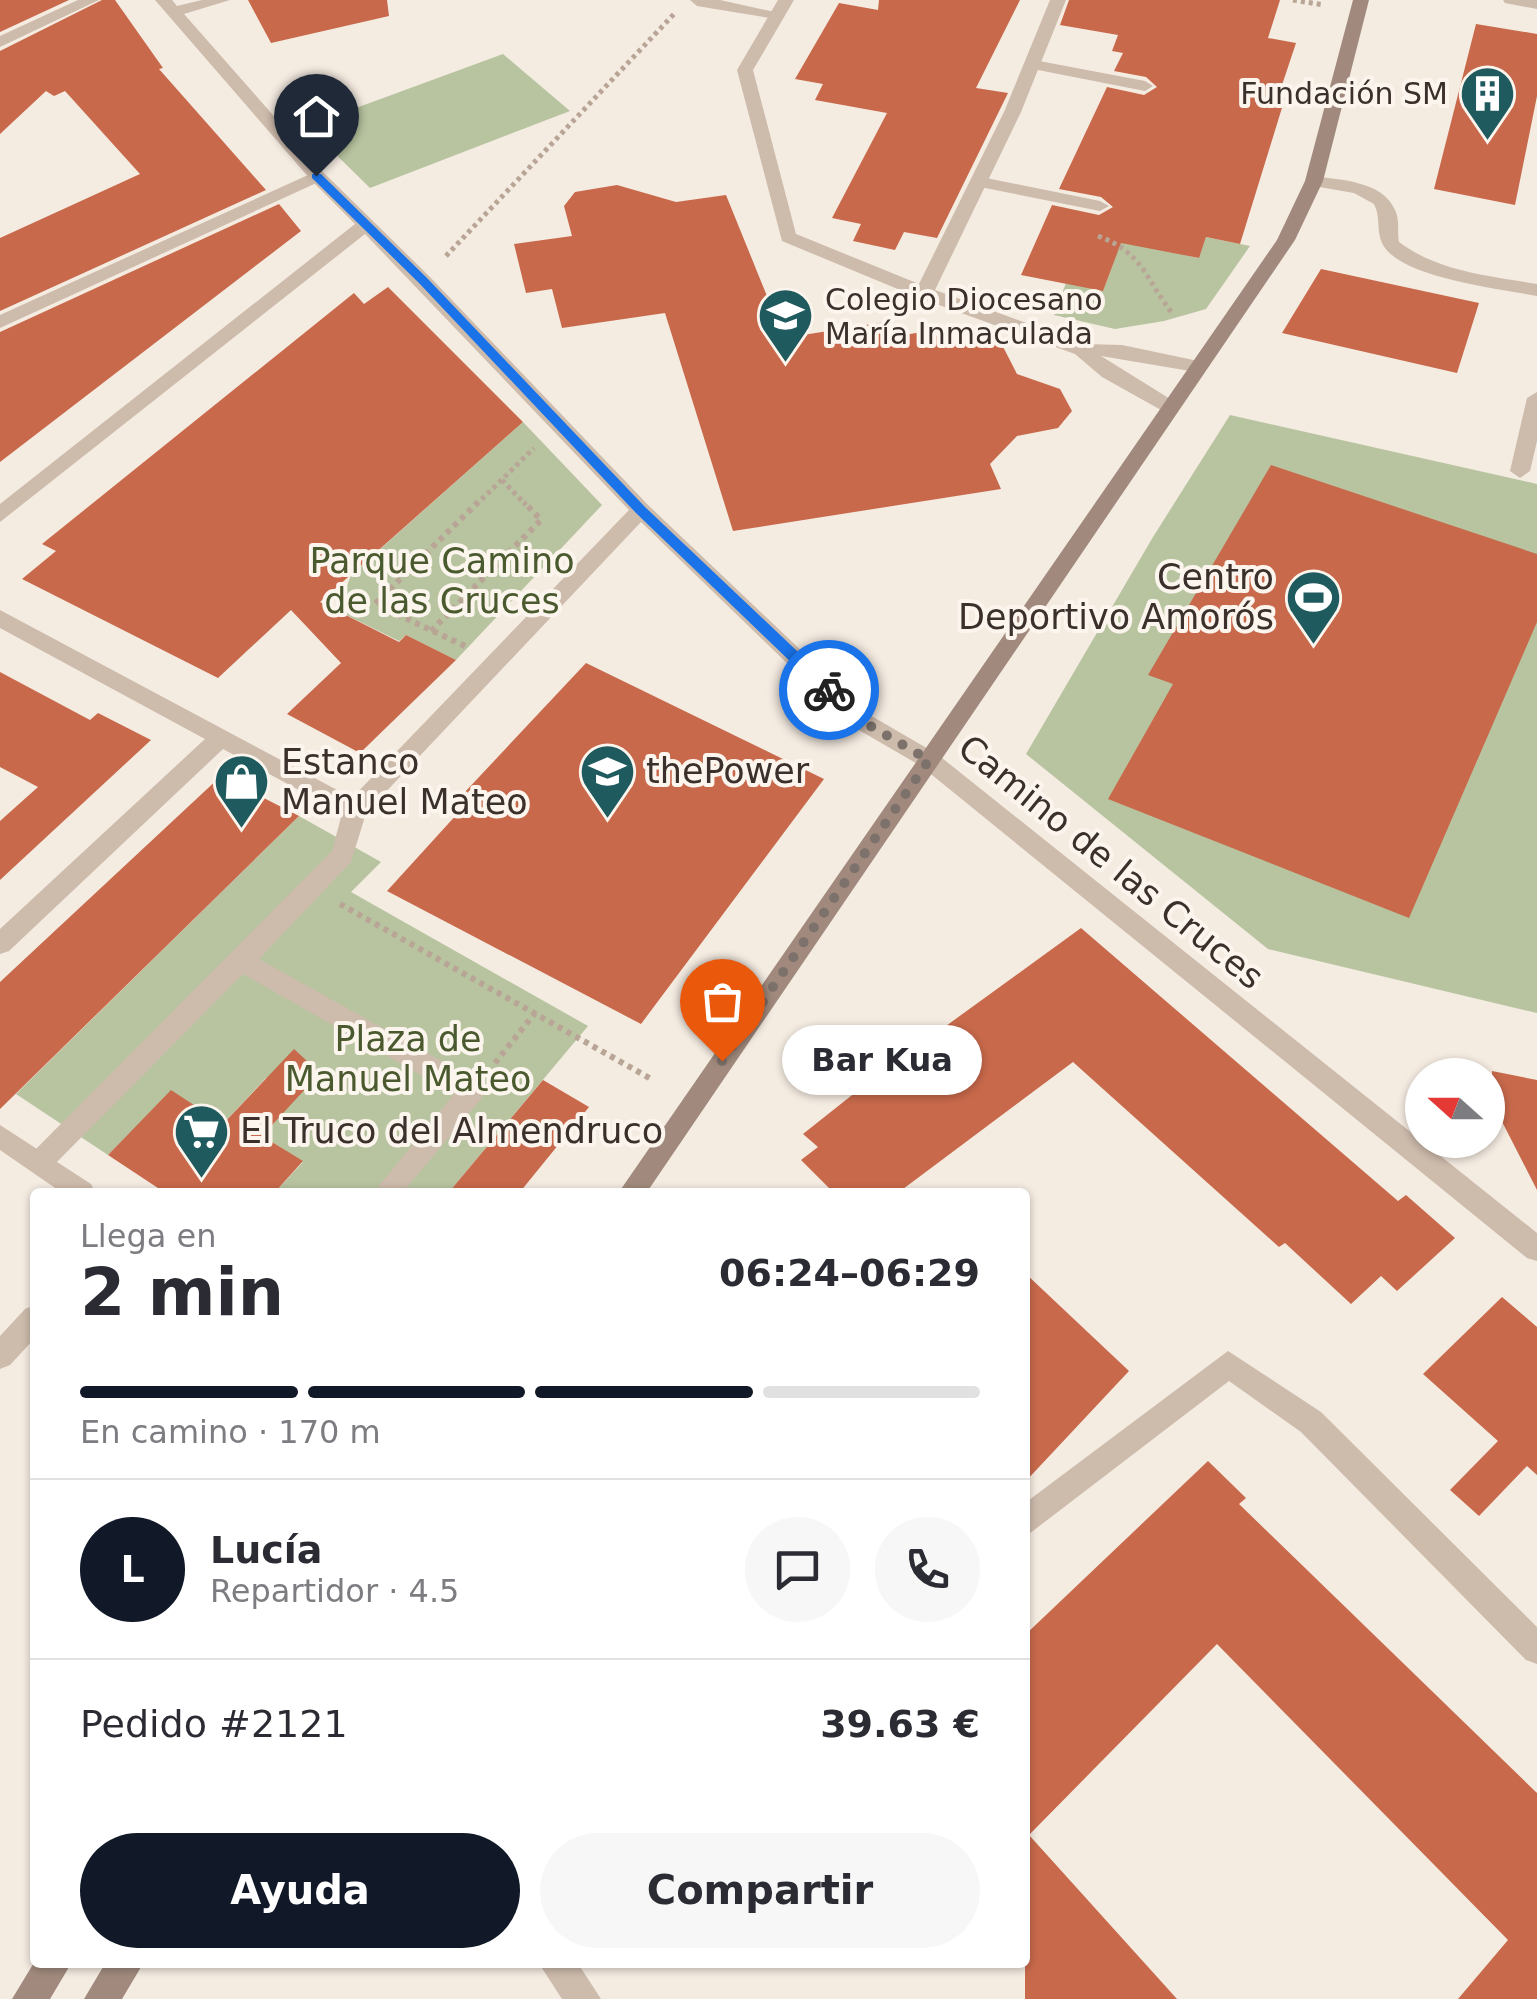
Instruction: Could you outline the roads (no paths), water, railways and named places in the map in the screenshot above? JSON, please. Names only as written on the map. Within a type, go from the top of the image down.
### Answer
[{"type":"main road","points":[[635,1188],[1168,406],[1286,240],[1314,181],[1361,0]]},
{"type":"main road","points":[[28,1999],[51,1968]]},
{"type":"main road","points":[[101,1999],[123,1968]]},
{"type":"street","points":[[0,42],[91,0]]},
{"type":"street","points":[[167,6],[222,0]]},
{"type":"street","points":[[924,293],[981,182],[1034,65],[1058,0]]},
{"type":"street","points":[[1511,0],[1537,4]]},
{"type":"street","points":[[697,1],[781,7],[746,70],[788,237],[924,293],[1082,350],[1122,351],[1196,366]]},
{"type":"street","name":"Camino de las Cruces","points":[[167,6],[316,176],[423,280],[640,510],[860,720],[929,760],[1537,1249]]},
{"type":"street","points":[[1034,65],[1145,86]]},
{"type":"street","points":[[0,322],[316,176]]},
{"type":"street","points":[[1314,181],[1367,191],[1380,200],[1389,216],[1392,246],[1409,256],[1444,270],[1537,290]]},
{"type":"street","points":[[981,182],[1100,206]]},
{"type":"street","points":[[0,515],[364,225]]},
{"type":"street","points":[[1082,350],[1109,373],[1168,406]]},
{"type":"street","points":[[1520,471],[1537,398]]},
{"type":"street","points":[[40,1162],[342,855],[355,810],[640,510]]},
{"type":"street","points":[[0,618],[355,810]]},
{"type":"street","points":[[0,944],[220,738]]},
{"type":"street","points":[[241,961],[472,1091],[390,1188]]},
{"type":"street","points":[[0,1136],[76,1188]]},
{"type":"street","points":[[0,1356],[30,1323]]},
{"type":"street","points":[[1030,1518],[1228,1364],[1311,1422],[1537,1649]]},
{"type":"street","points":[[559,1968],[584,1999]]},
{"type":"place","name":"Fundación SM","points":[[1487,142]]},
{"type":"place","name":"Colegio Diocesano María Inmaculada","points":[[786,365]]},
{"type":"place","name":"Centro Deportivo Amorós","points":[[1313,646]]},
{"type":"place","name":"thePower","points":[[607,820]]},
{"type":"place","name":"Estanco Manuel Mateo","points":[[242,831]]},
{"type":"place","name":"Bar Kua","points":[[722,1061]]},
{"type":"place","name":"El Truco del Almendruco","points":[[201,1180]]},
{"type":"park label","name":"Parque Camino de las Cruces","points":[[442,581]]},
{"type":"park label","name":"Plaza de Manuel Mateo","points":[[408,1059]]}]
